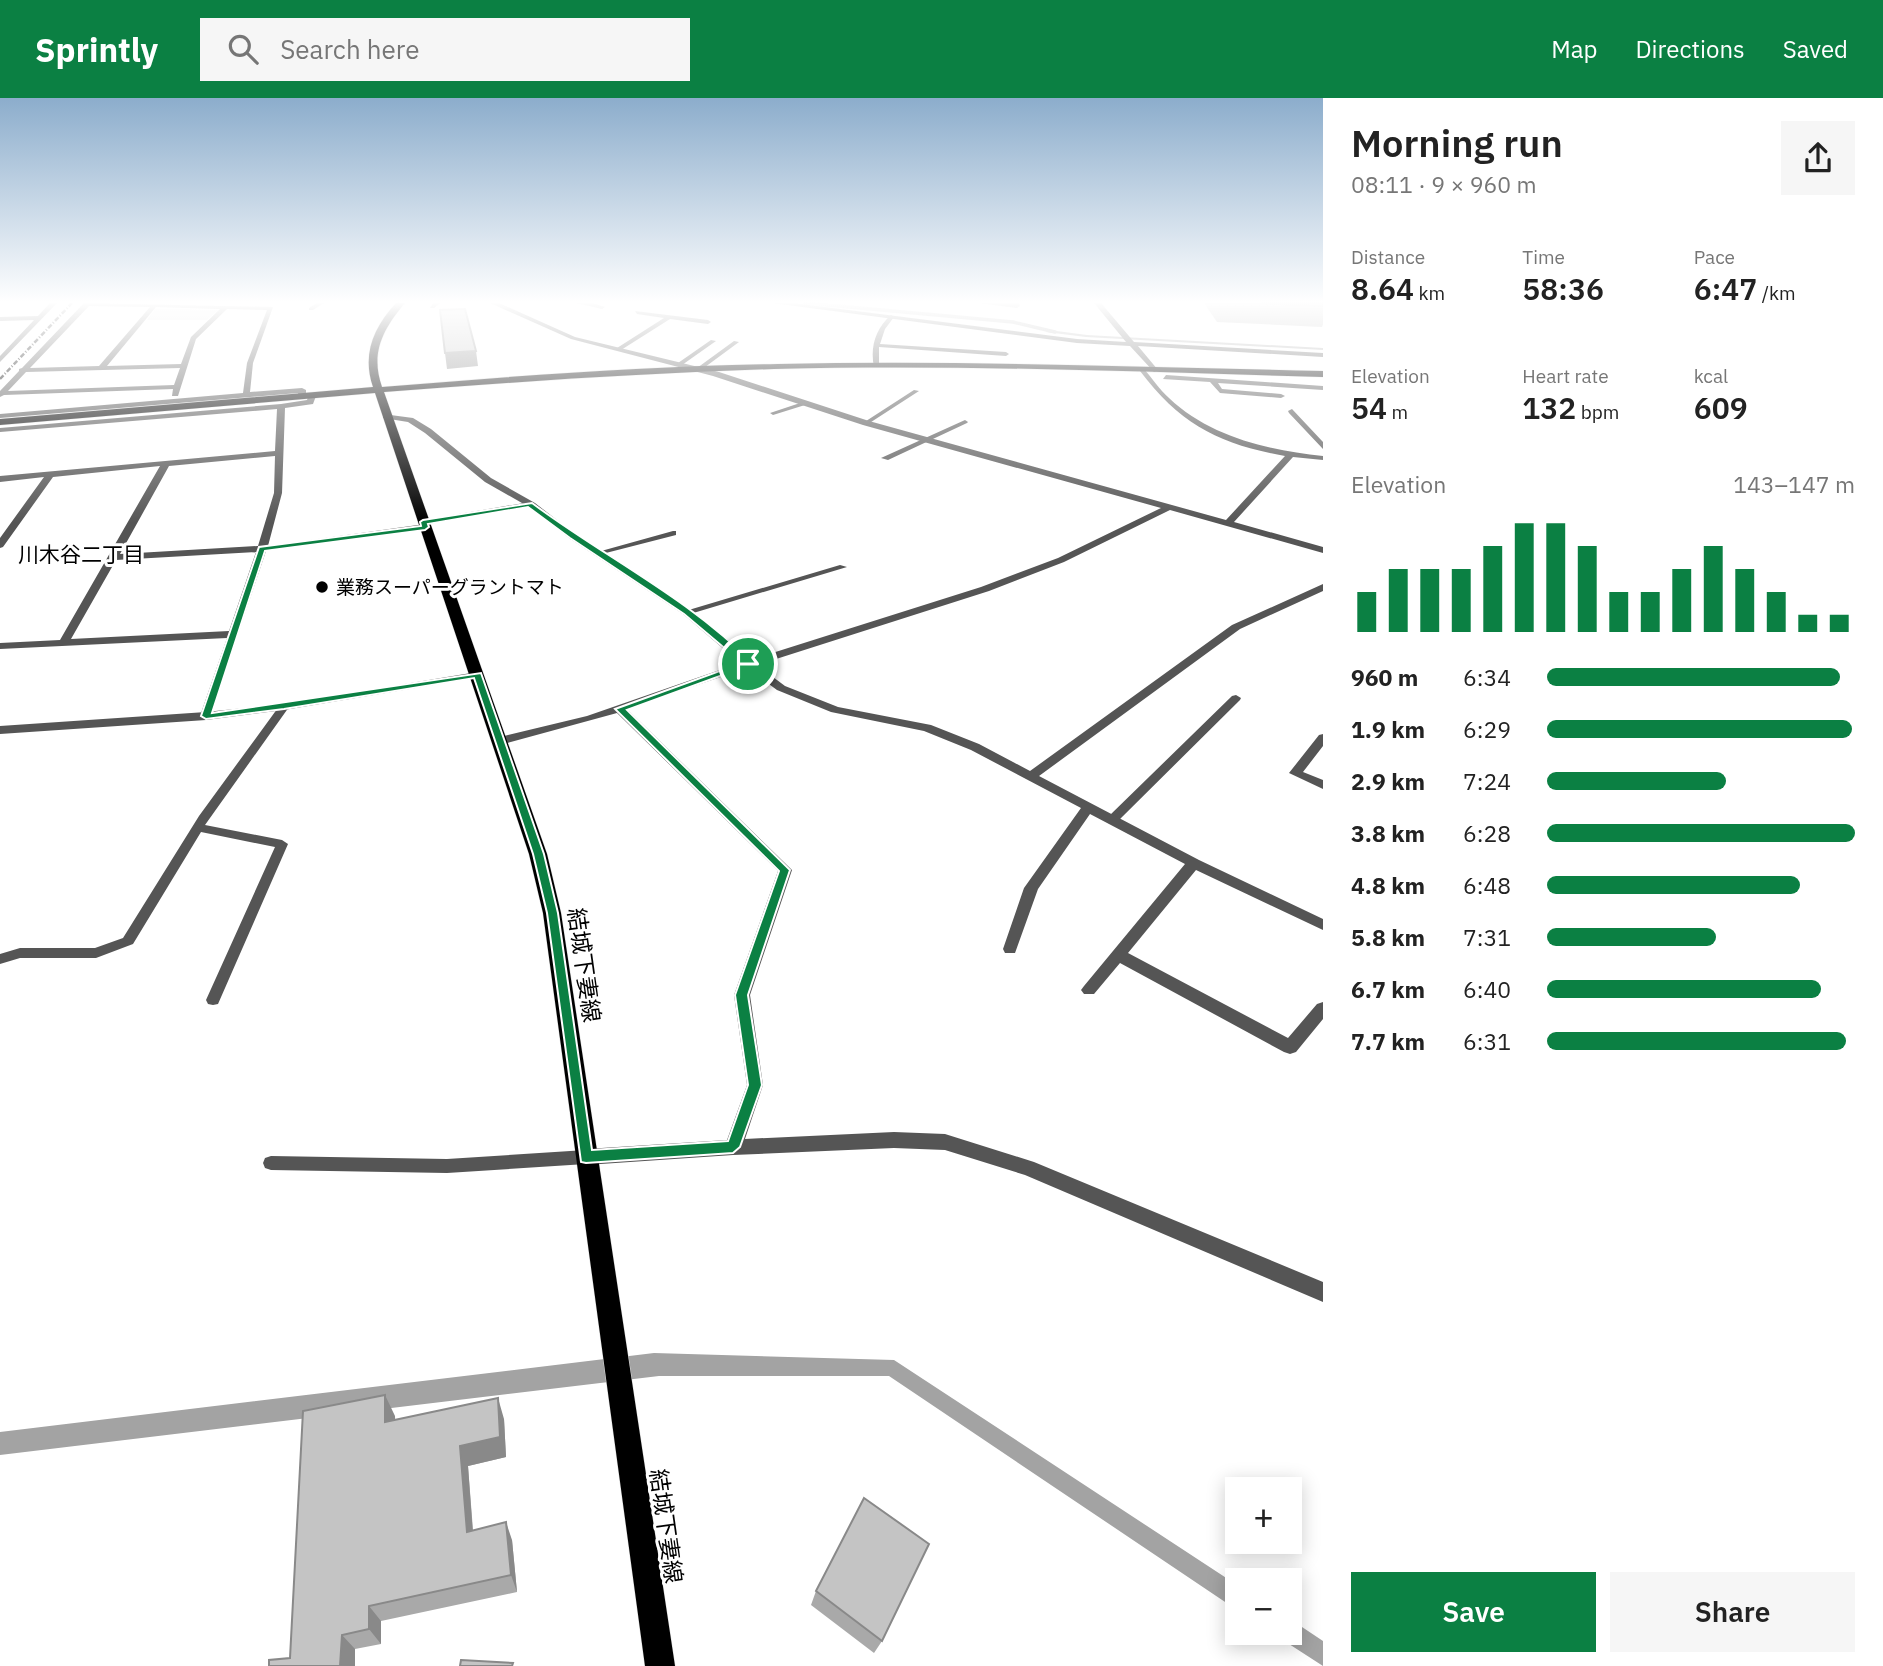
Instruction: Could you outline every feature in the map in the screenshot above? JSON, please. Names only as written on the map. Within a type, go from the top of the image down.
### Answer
[{"type":"main road","name":"結城下妻線","points":[[373,376],[538,854],[552,913],[660,1666]]},
{"type":"main road","points":[[0,422],[571,376]]},
{"type":"street","points":[[1,394],[16,376]]},
{"type":"street","points":[[172,402],[181,376]]},
{"type":"street","points":[[246,395],[248,376]]},
{"type":"street","points":[[720,376],[866,423],[1321,548]]},
{"type":"street","points":[[1147,376],[1168,402],[1192,421],[1242,443],[1290,456],[1323,458]]},
{"type":"street","points":[[1166,377],[1323,388]]},
{"type":"street","points":[[1211,379],[1220,391],[1281,396]]},
{"type":"street","points":[[1,394],[177,387]]},
{"type":"street","points":[[0,416],[302,390],[310,402],[0,430]]},
{"type":"street","points":[[206,716],[278,493],[281,406]]},
{"type":"street","points":[[1292,411],[1323,447]]},
{"type":"street","points":[[386,416],[410,420],[428,431],[488,480],[530,504],[687,612],[781,688],[804,700],[835,710],[927,728],[975,747],[1194,863],[1323,925]]},
{"type":"street","points":[[0,479],[278,453]]},
{"type":"street","points":[[1227,524],[1290,456]]},
{"type":"street","points":[[65,641],[166,464]]},
{"type":"street","points":[[0,545],[50,475]]},
{"type":"street","points":[[500,741],[620,709],[748,664],[985,589],[1061,560],[1170,507]]},
{"type":"street","points":[[114,557],[262,549],[424,525]]},
{"type":"street","points":[[1032,775],[1236,627],[1323,587]]},
{"type":"street","points":[[0,646],[234,634]]},
{"type":"street","points":[[0,730],[206,716],[284,707],[477,675]]},
{"type":"street","points":[[620,709],[785,870],[742,995],[755,1085],[733,1147]]},
{"type":"street","points":[[1323,738],[1295,773],[1323,785]]},
{"type":"street","points":[[1010,949],[1031,888],[1089,806]]},
{"type":"street","points":[[1089,990],[1194,863]]},
{"type":"street","points":[[1117,954],[1290,1047],[1323,1008]]},
{"type":"street","points":[[586,1157],[894,1140],[945,1142],[1028,1168],[1323,1292]]},
{"type":"lane","points":[[866,423],[915,391]]},
{"type":"lane","points":[[773,413],[803,404]]},
{"type":"lane","points":[[885,458],[965,422]]},
{"type":"lane","points":[[424,525],[530,504]]},
{"type":"lane","points":[[598,553],[673,533]]},
{"type":"lane","points":[[687,612],[843,567]]},
{"type":"lane","points":[[1113,819],[1236,698]]},
{"type":"lane","points":[[0,959],[20,953],[96,953],[128,941],[198,828],[284,707]]},
{"type":"lane","points":[[198,828],[282,844],[213,1000]]},
{"type":"lane","points":[[271,1163],[447,1166],[586,1157]]},
{"type":"shaded area","points":[[654,1353],[894,1360],[1225,1577],[1225,1602],[889,1376],[659,1376],[0,1455],[0,1432]]},
{"type":"shaded area","points":[[1302,1627],[1323,1641],[1323,1666],[1291,1645],[1302,1645]]},
{"type":"building","points":[[385,1395],[385,1422],[498,1398],[500,1437],[460,1446],[467,1532],[506,1522],[511,1575],[369,1606],[369,1629],[342,1635],[340,1666],[269,1666],[269,1660],[290,1658],[303,1411]]},
{"type":"building","points":[[864,1498],[929,1544],[882,1641],[816,1591]]},
{"type":"building","points":[[461,1660],[513,1663],[512,1666],[460,1666]]},
{"type":"place","name":"業務スーパーグラントマト","points":[[322,587]]},
{"type":"district","name":"川木谷二丁目","points":[[81,554]]},
{"type":"route","points":[[530,504],[572,536],[687,612],[748,664],[620,709],[785,870],[742,995],[755,1085],[733,1147],[586,1157],[552,913],[538,854],[477,675],[284,707],[206,716],[262,549],[425,527],[423,522],[530,504]]}]
